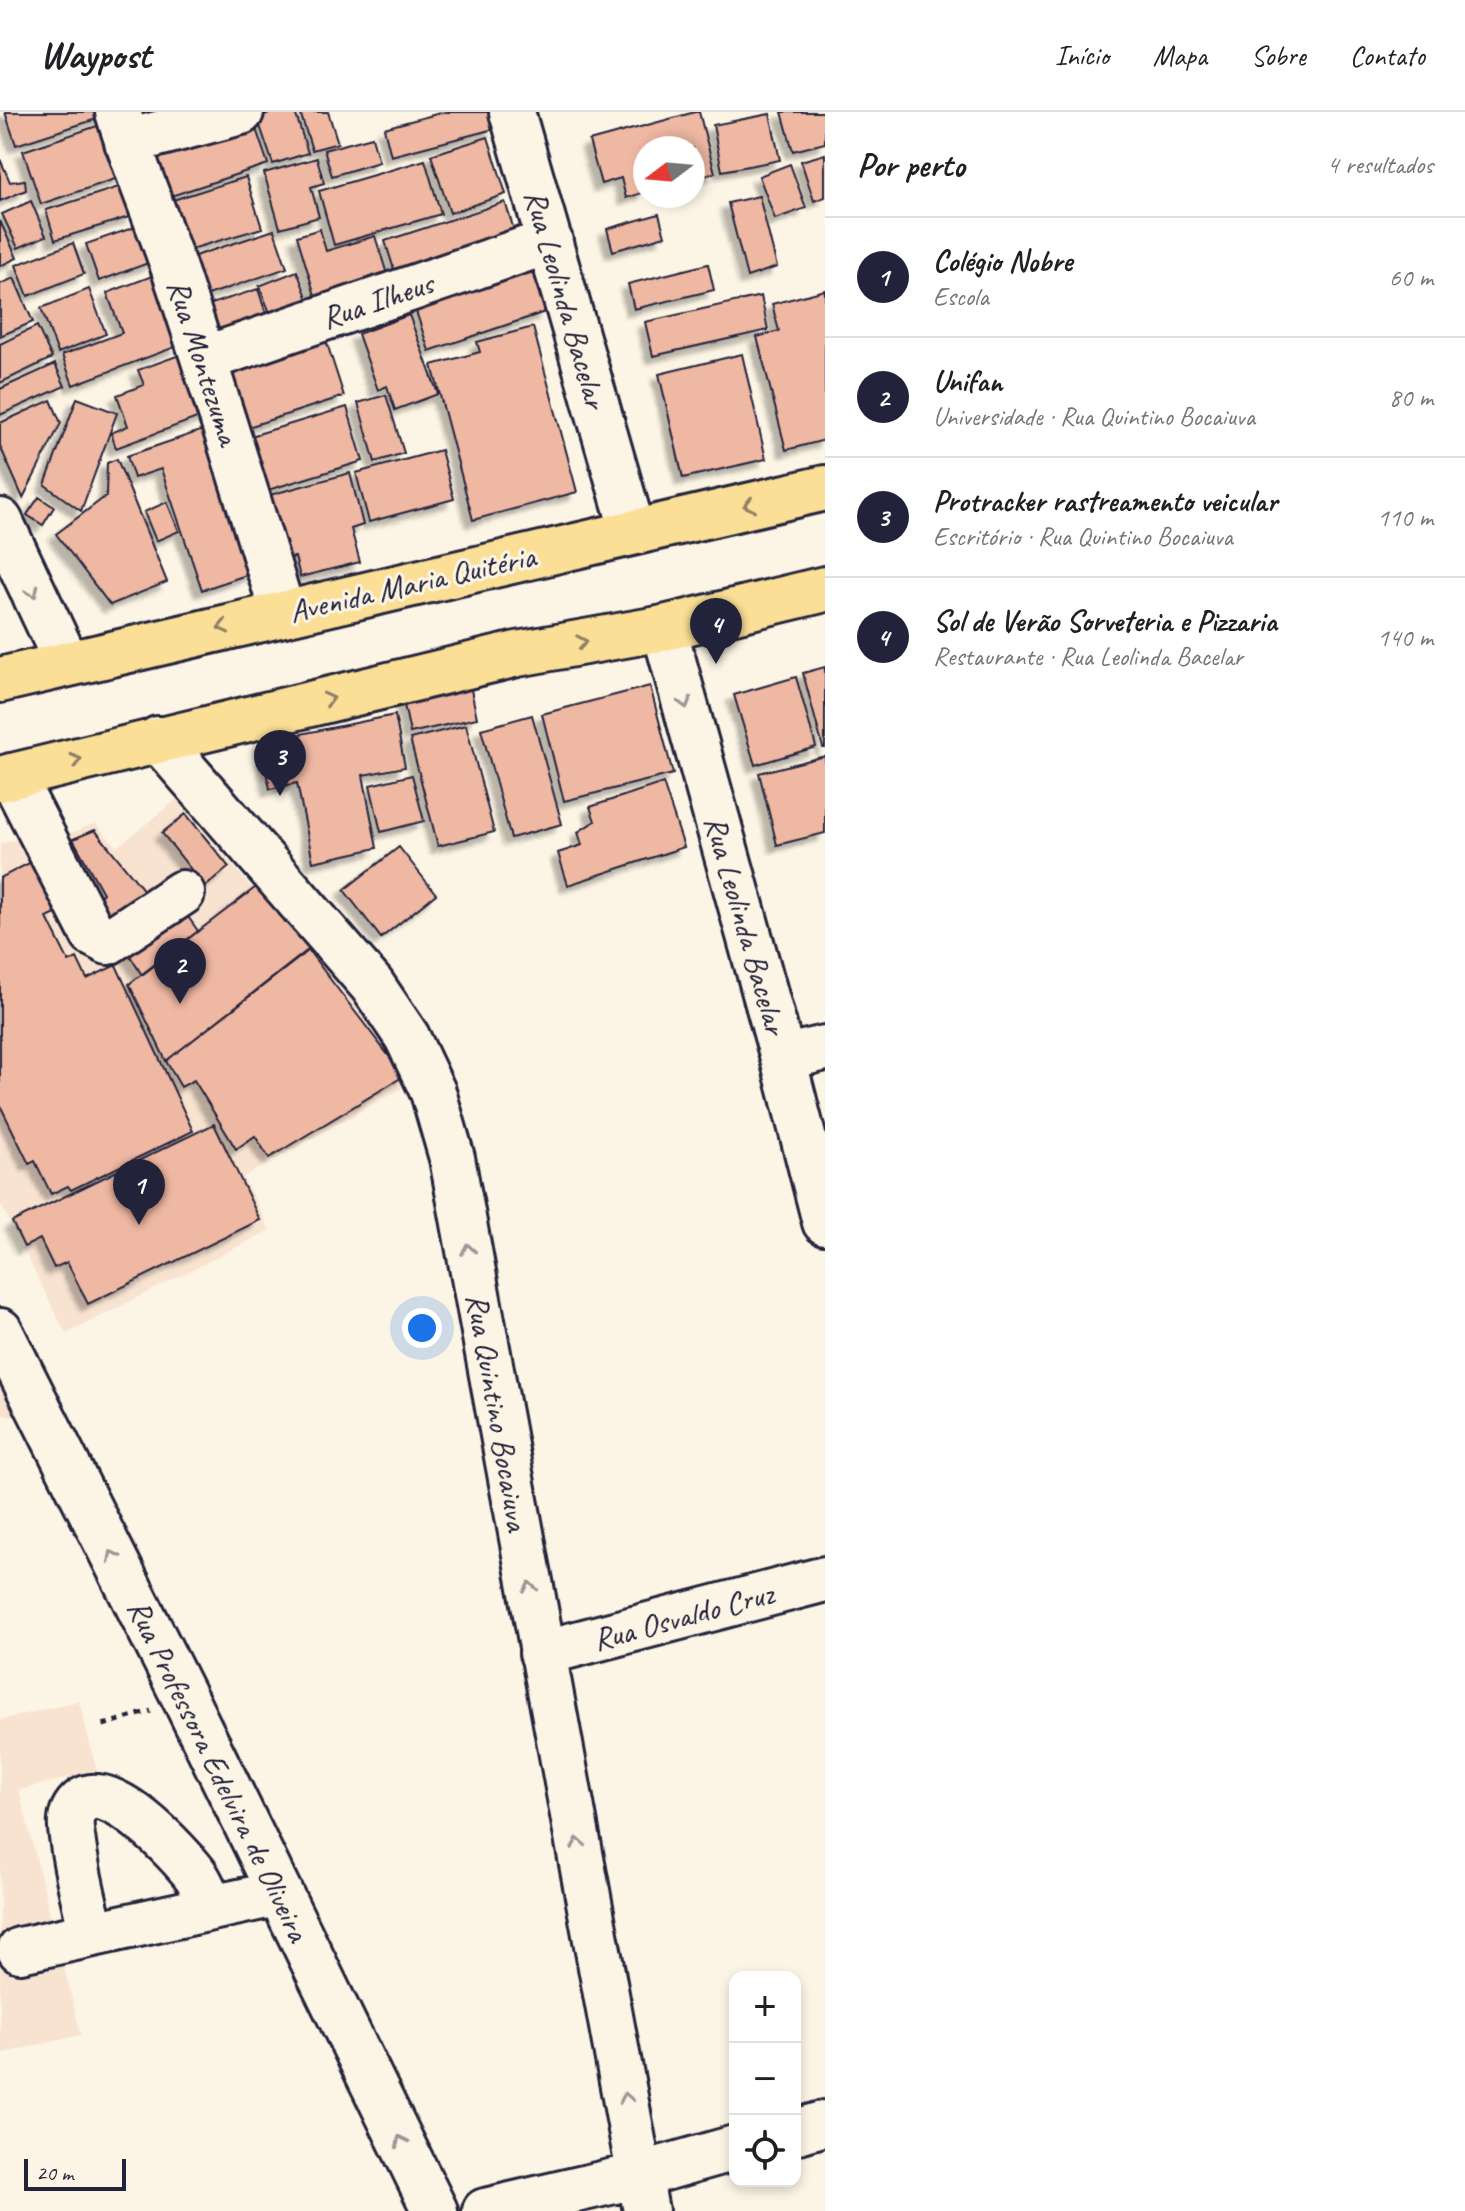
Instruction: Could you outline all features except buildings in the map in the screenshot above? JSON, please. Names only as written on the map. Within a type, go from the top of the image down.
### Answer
[{"type":"main road","name":"Avenida Maria Quitéria","points":[[0,680],[825,488]]},
{"type":"main road","points":[[6,777],[517,654],[664,628],[825,589]]},
{"type":"street","points":[[122,127],[241,112]]},
{"type":"street","name":"Rua Leolinda Bacelar","points":[[512,112],[633,532]]},
{"type":"street","name":"Rua Montezuma","points":[[122,127],[204,359],[283,614]]},
{"type":"street","name":"Rua Ilheus","points":[[204,359],[550,241]]},
{"type":"street","points":[[0,521],[67,663]]},
{"type":"street","name":"Rua Leolinda Bacelar","points":[[664,628],[825,1222]]},
{"type":"street","name":"Rua Quintino Bocaiuva","points":[[158,739],[372,985],[407,1037],[433,1092],[452,1158],[643,2193]]},
{"type":"street","points":[[6,777],[93,934],[108,942],[182,893]]},
{"type":"street","points":[[783,1058],[825,1048]]},
{"type":"street","name":"Rua Professora Edelvira de Oliveira","points":[[6,1357],[179,1687],[435,2211]]},
{"type":"street","name":"Rua Osvaldo Cruz","points":[[542,1653],[825,1579]]},
{"type":"street","points":[[92,1934],[76,1867],[70,1822],[73,1810],[82,1800],[92,1796],[100,1796],[122,1806],[167,1844],[197,1876],[212,1907]]},
{"type":"street","points":[[8,1952],[280,1893]]},
{"type":"street","points":[[801,2130],[825,2123]]},
{"type":"street","points":[[485,2211],[643,2193],[729,2151]]},
{"type":"shaded area","points":[[177,799],[251,887],[260,881],[314,945],[406,1064],[411,1083],[243,1177],[270,1230],[66,1334],[0,1203],[0,844],[39,834],[66,835],[95,823],[117,847]]},
{"type":"shaded area","points":[[0,1383],[16,1417],[0,1414]]},
{"type":"shaded area","points":[[79,1701],[97,1771],[19,1790],[81,2035],[0,2054],[0,1965],[7,1963],[0,1943],[0,1720]]},
{"type":"place","name":"Sol de Verão Sorveteria e Pizzaria","points":[[716,664]]},
{"type":"place","name":"Protracker rastreamento veicular","points":[[280,796]]},
{"type":"place","name":"Unifan","points":[[180,1004]]},
{"type":"place","name":"Colégio Nobre","points":[[139,1225]]}]
